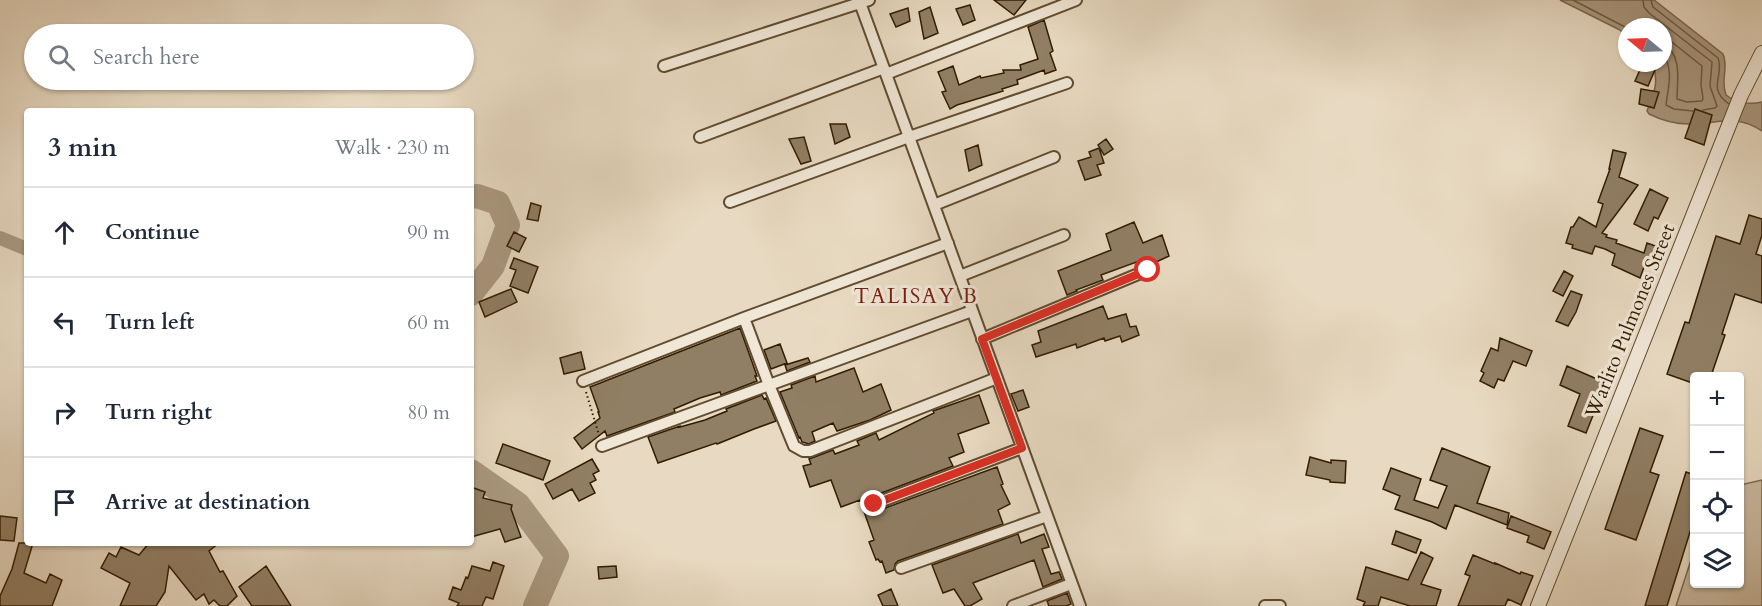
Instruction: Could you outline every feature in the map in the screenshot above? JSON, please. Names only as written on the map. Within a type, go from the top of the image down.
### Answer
[{"type":"street","points":[[700,137],[1076,0]]},
{"type":"street","points":[[664,66],[863,1],[885,71],[1080,606]]},
{"type":"street","name":"Warlito Pulmones Street","points":[[1538,606],[1719,149],[1741,95],[1762,53]]},
{"type":"street","points":[[730,202],[1067,83]]},
{"type":"street","points":[[934,205],[1054,157]]},
{"type":"street","points":[[960,276],[1064,235]]},
{"type":"street","points":[[583,381],[744,318],[948,243]]},
{"type":"street","points":[[982,339],[1148,270]]},
{"type":"street","points":[[602,446],[972,311]]},
{"type":"street","points":[[744,318],[795,446],[803,451],[810,451],[997,378]]},
{"type":"street","points":[[874,504],[1022,448]]},
{"type":"street","points":[[901,568],[1047,516]]},
{"type":"street","points":[[1013,606],[1071,584]]},
{"type":"street","points":[[1265,606],[1280,606]]},
{"type":"path","points":[[583,381],[602,446]]},
{"type":"shaded area","points":[[1762,480],[1762,606],[1676,606],[1690,563],[1690,588],[1744,588],[1744,484]]},
{"type":"water","points":[[1560,0],[1654,0],[1723,54],[1726,95],[1743,103],[1762,102],[1762,131],[1743,122],[1684,124],[1649,114],[1647,111],[1654,93],[1655,72],[1672,72],[1672,18],[1618,18],[1618,29]]},
{"type":"building","points":[[994,0],[1026,0],[1014,15]]},
{"type":"building","points":[[970,5],[975,20],[963,25],[956,9]]},
{"type":"building","points":[[930,7],[938,33],[924,39],[919,12]]},
{"type":"building","points":[[908,8],[910,21],[896,27],[890,14]]},
{"type":"building","points":[[1044,20],[1053,51],[1050,53],[1056,70],[1045,74],[1044,70],[1017,80],[1018,84],[1002,89],[1003,91],[950,109],[942,92],[946,91],[938,72],[953,66],[959,85],[980,76],[981,78],[1004,73],[1003,70],[1021,70],[1020,65],[1038,59],[1028,27]]},
{"type":"building","points":[[1639,72],[1654,72],[1648,86],[1635,81]]},
{"type":"building","points":[[1641,89],[1659,92],[1654,108],[1639,104]]},
{"type":"building","points":[[1695,109],[1712,115],[1704,145],[1685,138]]},
{"type":"building","points":[[830,124],[846,124],[850,137],[835,144]]},
{"type":"building","points":[[804,137],[811,161],[801,164],[789,139]]},
{"type":"building","points":[[1106,139],[1113,149],[1104,155],[1098,145]]},
{"type":"building","points":[[978,145],[982,165],[969,171],[965,150]]},
{"type":"building","points":[[1099,148],[1104,163],[1097,165],[1101,175],[1085,180],[1078,161],[1091,157],[1089,152]]},
{"type":"building","points":[[1613,150],[1626,153],[1619,177],[1638,185],[1602,233],[1607,235],[1606,237],[1617,240],[1616,243],[1644,253],[1647,243],[1658,247],[1654,261],[1647,259],[1640,278],[1612,265],[1615,254],[1605,249],[1595,246],[1592,254],[1572,248],[1573,245],[1566,243],[1571,227],[1579,217],[1596,227],[1603,204],[1598,202],[1610,169]]},
{"type":"building","points":[[1650,189],[1668,198],[1658,219],[1654,217],[1648,231],[1634,224]]},
{"type":"building","points":[[531,203],[541,206],[538,221],[527,219]]},
{"type":"building","points":[[1749,215],[1762,219],[1762,235],[1756,254],[1762,256],[1762,303],[1735,294],[1722,334],[1725,335],[1712,372],[1690,372],[1690,382],[1667,374],[1685,322],[1689,323],[1716,236],[1740,244]]},
{"type":"building","points":[[1134,222],[1143,243],[1162,235],[1169,256],[1152,264],[1142,264],[1139,261],[1101,275],[1103,280],[1067,295],[1058,271],[1111,250],[1106,234]]},
{"type":"building","points":[[514,232],[526,238],[519,252],[507,246]]},
{"type":"building","points":[[514,258],[538,267],[528,293],[510,286],[516,270],[510,268]]},
{"type":"building","points":[[1564,271],[1573,276],[1563,296],[1553,291]]},
{"type":"building","points":[[511,289],[517,302],[485,317],[479,302]]},
{"type":"building","points":[[1571,291],[1582,295],[1568,326],[1556,321]]},
{"type":"building","points":[[1103,306],[1108,319],[1126,314],[1130,327],[1136,326],[1139,335],[1122,342],[1120,336],[1105,341],[1104,338],[1077,348],[1076,344],[1036,357],[1032,345],[1041,342],[1038,331]]},
{"type":"building","points":[[740,328],[757,381],[721,395],[720,392],[700,398],[674,409],[675,412],[607,436],[605,431],[582,449],[574,438],[600,418],[590,387]]},
{"type":"building","points":[[1500,338],[1532,351],[1526,366],[1513,361],[1504,381],[1498,379],[1494,388],[1480,381],[1484,373],[1481,371],[1491,348],[1498,351]]},
{"type":"building","points":[[780,344],[787,363],[771,369],[764,350]]},
{"type":"building","points":[[581,352],[585,369],[564,374],[560,358]]},
{"type":"building","points":[[808,358],[810,362],[787,371],[785,365]]},
{"type":"building","points":[[1567,366],[1606,383],[1586,433],[1568,426],[1580,394],[1560,385]]},
{"type":"building","points":[[854,368],[863,392],[881,384],[891,410],[837,431],[833,423],[812,432],[815,441],[809,444],[802,442],[780,392],[815,376],[816,382]]},
{"type":"building","points":[[1023,390],[1029,407],[1018,411],[1011,394]]},
{"type":"building","points":[[762,395],[764,399],[766,398],[776,421],[717,444],[658,463],[648,437],[705,420]]},
{"type":"building","points":[[979,395],[989,423],[958,434],[964,452],[949,458],[953,466],[871,497],[867,506],[870,510],[877,511],[997,467],[1003,484],[1001,485],[1010,504],[998,510],[1003,524],[898,561],[894,570],[886,573],[882,561],[876,560],[869,542],[874,540],[860,500],[841,507],[831,480],[810,487],[803,466],[811,464],[809,459],[833,450],[835,454],[859,445],[857,441],[876,433],[879,440],[934,413],[933,411]]},
{"type":"building","points":[[1640,428],[1663,436],[1650,472],[1659,475],[1636,540],[1605,529]]},
{"type":"building","points":[[503,444],[550,461],[543,480],[496,463]]},
{"type":"building","points":[[1442,448],[1490,467],[1477,503],[1509,513],[1507,525],[1455,505],[1446,529],[1395,509],[1400,496],[1383,489],[1391,468],[1421,479],[1414,500],[1438,508],[1447,486],[1430,480]]},
{"type":"building","points":[[1310,457],[1331,463],[1331,460],[1346,461],[1345,483],[1330,482],[1330,480],[1306,475]]},
{"type":"building","points":[[592,459],[599,471],[593,474],[596,480],[590,483],[595,493],[579,501],[572,489],[553,499],[545,484]]},
{"type":"building","points":[[1686,472],[1690,473],[1690,532],[1667,606],[1645,606]]},
{"type":"building","points":[[474,488],[485,492],[483,498],[512,505],[511,509],[521,537],[505,542],[500,529],[474,536]]},
{"type":"building","points":[[0,516],[17,518],[14,541],[0,540]]},
{"type":"building","points":[[1511,516],[1551,532],[1544,549],[1527,542],[1529,536],[1507,528]]},
{"type":"building","points":[[1396,531],[1421,540],[1416,553],[1392,544]]},
{"type":"building","points":[[1018,534],[1021,543],[1044,534],[1049,547],[1042,549],[1051,574],[1059,572],[1062,579],[1043,587],[1034,560],[973,583],[982,599],[970,606],[965,606],[954,589],[943,593],[932,565]]},
{"type":"building","points":[[19,543],[24,543],[24,546],[32,546],[24,573],[46,583],[50,574],[62,580],[52,606],[0,606],[0,596],[12,569]]},
{"type":"building","points":[[146,546],[215,546],[209,551],[237,596],[227,606],[220,606],[214,600],[209,604],[204,594],[196,600],[169,566],[165,592],[156,606],[120,606],[130,583],[101,568],[109,553],[116,557],[121,547],[139,555]]},
{"type":"building","points":[[1421,552],[1433,558],[1421,584],[1441,590],[1436,606],[1410,606],[1381,597],[1378,606],[1363,606],[1365,602],[1357,599],[1366,567],[1408,580]]},
{"type":"building","points":[[1473,555],[1520,574],[1521,572],[1533,576],[1521,605],[1508,599],[1505,606],[1458,606],[1470,576],[1465,574]]},
{"type":"building","points":[[493,562],[504,566],[493,599],[486,597],[482,606],[457,606],[459,603],[449,599],[453,587],[461,590],[472,566],[490,571]]},
{"type":"building","points":[[266,566],[291,606],[252,606],[239,587]]},
{"type":"building","points":[[616,566],[617,577],[599,579],[598,567]]},
{"type":"building","points":[[891,589],[898,606],[883,606],[878,595]]},
{"type":"building","points":[[1067,593],[1071,604],[1049,606],[1047,601]]},
{"type":"waterway","points":[[474,196],[498,203],[508,225],[493,266],[474,290]]},
{"type":"waterway","points":[[0,238],[24,248]]},
{"type":"waterway","points":[[474,473],[518,504],[557,556],[535,606]]},
{"type":"district","name":"TALISAY B","points":[[916,296]]},
{"type":"route","points":[[874,504],[1022,448],[982,339],[1148,270]]}]
